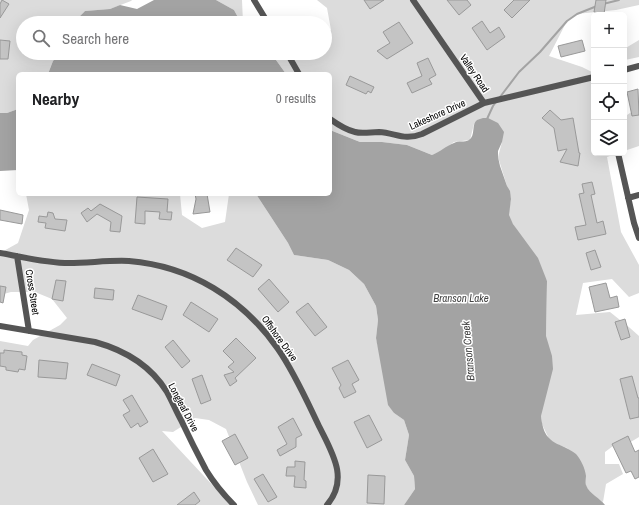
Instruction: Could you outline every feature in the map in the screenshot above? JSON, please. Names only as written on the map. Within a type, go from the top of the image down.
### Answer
[{"type":"street","points":[[254,0],[264,16]]},
{"type":"street","name":"Valley Road","points":[[414,0],[484,103],[591,78]]},
{"type":"street","points":[[291,60],[299,72]]},
{"type":"street","points":[[627,69],[639,66]]},
{"type":"street","name":"Lakeshore Drive","points":[[332,120],[354,132],[384,132],[398,136],[412,137],[422,134],[484,103]]},
{"type":"street","points":[[619,156],[634,223],[639,238]]},
{"type":"street","points":[[628,198],[639,196]]},
{"type":"street","name":"Offshore Drive","points":[[0,253],[55,262],[130,261],[149,264],[202,281],[242,307],[255,320],[285,360],[298,382],[334,457],[337,466],[338,480],[335,494],[328,505]]},
{"type":"street","name":"Cross Street","points":[[17,256],[29,331]]},
{"type":"street","name":"Longleaf Drive","points":[[0,326],[95,342],[109,346],[128,355],[145,367],[167,392],[210,476],[222,493],[234,505]]},
{"type":"shaded area","points":[[0,0],[132,0],[110,9],[85,11],[80,16],[16,16],[16,60],[54,60],[49,72],[16,72],[16,110],[7,113],[0,113]]},
{"type":"shaded area","points":[[216,0],[242,0],[243,16],[237,16],[234,10]]},
{"type":"shaded area","points":[[317,0],[639,0],[639,5],[616,10],[576,14],[567,21],[549,56],[591,72],[591,156],[610,156],[607,157],[621,232],[639,265],[639,293],[629,297],[612,279],[583,283],[576,315],[610,312],[639,336],[639,437],[629,443],[617,443],[605,452],[605,464],[619,464],[623,474],[606,484],[603,502],[591,494],[585,484],[586,477],[567,448],[554,443],[549,439],[542,424],[541,416],[546,336],[547,281],[508,215],[511,199],[498,157],[502,142],[474,124],[470,140],[454,142],[439,153],[432,155],[407,145],[382,142],[360,142],[332,131],[332,72],[285,72],[276,60],[332,60],[332,16],[328,16],[327,8]]},
{"type":"shaded area","points":[[639,40],[639,57],[627,60],[627,47]]},
{"type":"shaded area","points":[[639,107],[639,146],[627,150],[627,120],[627,115]]},
{"type":"shaded area","points":[[26,196],[180,196],[182,215],[202,228],[225,222],[229,196],[257,196],[288,243],[294,255],[328,260],[349,270],[364,284],[376,306],[378,320],[376,338],[394,413],[404,420],[409,435],[405,460],[414,476],[415,489],[404,505],[258,505],[247,482],[226,429],[209,420],[195,418],[173,432],[162,431],[231,505],[0,505],[0,341],[28,346],[33,340],[60,325],[67,318],[52,299],[35,292],[11,292],[0,295],[0,253],[18,243],[29,210]]},
{"type":"water","points":[[154,0],[216,0],[234,10],[237,16],[80,16],[85,11],[110,9],[120,5],[137,9]]},
{"type":"water","points":[[276,60],[285,72],[49,72],[53,61]]},
{"type":"water","points":[[16,110],[16,170],[0,171],[0,113],[7,113]]},
{"type":"water","name":"Branson Lake","points":[[488,118],[498,123],[504,132],[498,151],[498,157],[510,191],[511,199],[509,215],[513,224],[538,258],[547,281],[546,336],[552,356],[553,369],[541,416],[543,427],[549,438],[576,454],[585,470],[586,484],[588,488],[592,494],[605,505],[404,505],[415,489],[414,476],[405,460],[409,435],[404,420],[394,413],[388,405],[376,338],[378,320],[376,306],[364,284],[349,270],[328,260],[294,255],[288,243],[257,196],[332,196],[332,131],[360,142],[382,142],[407,145],[432,155],[456,142],[469,140],[477,120]]},
{"type":"building","points":[[2,0],[9,4],[0,18],[0,4]]},
{"type":"building","points":[[364,0],[384,0],[370,9]]},
{"type":"building","points":[[447,0],[467,0],[471,5],[459,15]]},
{"type":"building","points":[[514,0],[530,0],[512,18],[504,10]]},
{"type":"building","points":[[596,0],[606,0],[604,12],[594,12]]},
{"type":"building","points":[[482,21],[490,33],[499,27],[505,37],[487,50],[472,28]]},
{"type":"building","points":[[399,22],[413,43],[387,59],[377,51],[390,43],[383,32]]},
{"type":"building","points":[[0,40],[10,41],[8,59],[0,59]]},
{"type":"building","points":[[582,40],[585,51],[561,57],[558,46]]},
{"type":"building","points":[[428,58],[436,75],[429,79],[432,84],[412,93],[407,83],[422,76],[417,63]]},
{"type":"building","points":[[350,76],[374,87],[371,93],[368,91],[366,94],[346,85]]},
{"type":"building","points":[[638,89],[639,115],[632,116],[627,92]]},
{"type":"building","points":[[550,110],[561,120],[573,118],[580,153],[578,166],[560,162],[567,149],[558,151],[554,128],[542,118]]},
{"type":"building","points":[[592,182],[595,194],[591,195],[597,223],[603,221],[606,234],[578,240],[575,227],[586,225],[579,194],[584,193],[582,184]]},
{"type":"building","points":[[195,196],[207,196],[210,212],[193,214]]},
{"type":"building","points":[[137,197],[168,199],[167,212],[172,212],[171,220],[159,219],[160,212],[145,211],[145,224],[135,223]]},
{"type":"building","points":[[100,204],[122,216],[120,232],[110,231],[111,222],[97,214],[87,222],[81,213],[88,208],[91,211]]},
{"type":"building","points":[[0,210],[23,215],[22,224],[0,220]]},
{"type":"building","points":[[48,212],[53,213],[55,219],[67,220],[65,231],[45,228],[46,223],[38,222],[39,216],[47,217]]},
{"type":"building","points":[[236,248],[262,265],[253,277],[227,260]]},
{"type":"building","points":[[595,250],[601,267],[591,270],[586,253]]},
{"type":"building","points":[[269,279],[289,302],[278,312],[258,289]]},
{"type":"building","points":[[56,280],[66,281],[63,301],[52,299]]},
{"type":"building","points":[[606,283],[610,298],[617,296],[619,307],[595,312],[589,287]]},
{"type":"building","points":[[0,286],[6,287],[3,303],[0,302]]},
{"type":"building","points":[[95,288],[114,290],[113,300],[94,298]]},
{"type":"building","points":[[138,295],[167,306],[162,320],[132,309]]},
{"type":"building","points":[[191,302],[218,319],[209,332],[183,315]]},
{"type":"building","points":[[308,303],[327,327],[315,336],[296,312]]},
{"type":"building","points":[[625,319],[630,337],[621,340],[615,322]]},
{"type":"building","points":[[236,338],[256,358],[235,378],[237,381],[230,386],[224,375],[234,372],[228,367],[234,362],[223,351]]},
{"type":"building","points":[[173,340],[190,361],[182,368],[165,347]]},
{"type":"building","points":[[4,350],[22,352],[22,355],[27,356],[25,370],[19,369],[18,372],[6,370],[6,367],[0,366],[0,353],[4,353]]},
{"type":"building","points":[[39,360],[68,363],[66,379],[38,377]]},
{"type":"building","points":[[348,360],[359,380],[352,384],[356,392],[344,398],[339,388],[341,385],[332,368]]},
{"type":"building","points":[[92,364],[120,375],[116,386],[87,375]]},
{"type":"building","points":[[202,375],[211,400],[201,404],[192,379]]},
{"type":"building","points":[[632,376],[639,398],[639,417],[630,419],[620,379]]},
{"type":"building","points":[[132,395],[148,422],[140,427],[138,423],[131,428],[123,415],[130,411],[123,400]]},
{"type":"building","points":[[369,415],[382,440],[367,448],[354,422]]},
{"type":"building","points":[[293,418],[302,435],[296,438],[296,447],[280,456],[277,450],[287,444],[278,427]]},
{"type":"building","points":[[235,434],[248,458],[235,465],[222,441]]},
{"type":"building","points":[[628,436],[635,452],[639,450],[639,477],[635,479],[631,471],[626,473],[612,444]]},
{"type":"building","points":[[153,449],[168,474],[153,482],[139,458]]},
{"type":"building","points":[[295,461],[305,462],[304,480],[306,481],[306,488],[294,487],[295,476],[286,476],[287,467],[295,467]]},
{"type":"building","points":[[263,474],[277,497],[268,502],[254,479]]},
{"type":"building","points":[[368,475],[385,476],[384,504],[367,503]]},
{"type":"building","points":[[194,492],[200,501],[195,505],[177,505]]},
{"type":"waterway","points":[[603,4],[619,0]]},
{"type":"waterway","points":[[500,97],[519,72],[540,52],[567,21],[577,14],[597,6]]},
{"type":"waterway","points":[[487,119],[496,102]]},
{"type":"water label","name":"Branson Creek","points":[[468,351]]}]
